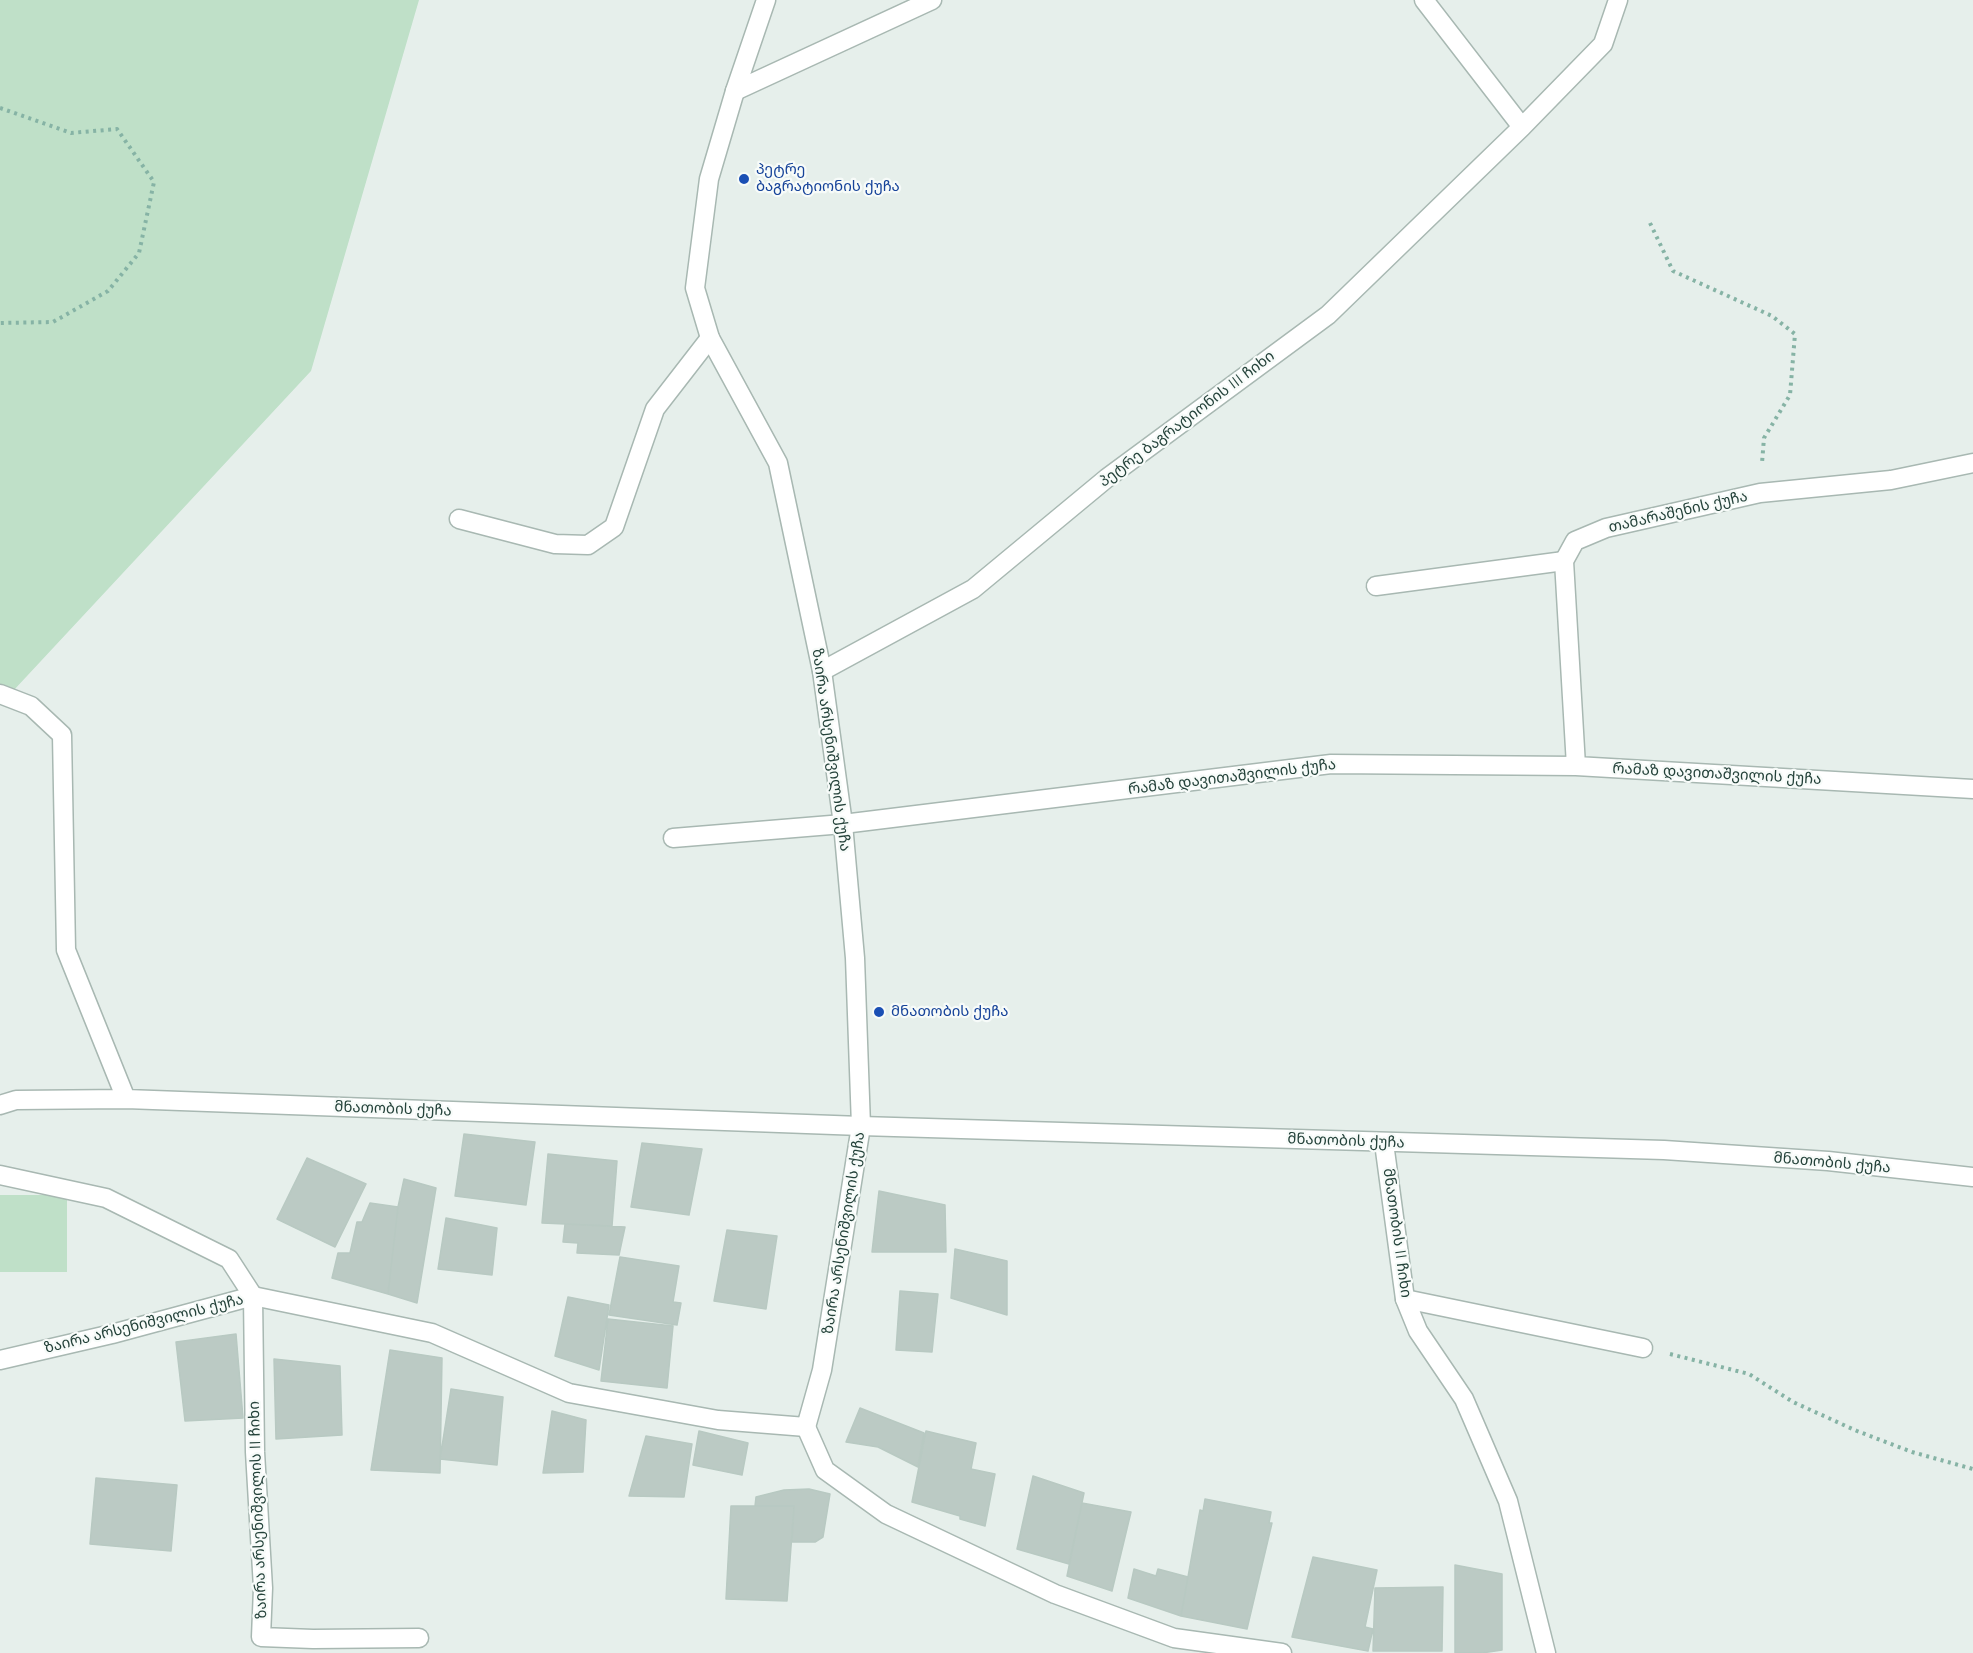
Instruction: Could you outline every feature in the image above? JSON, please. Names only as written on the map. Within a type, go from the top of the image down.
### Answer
[{"type":"street","name":"ზაირა არსენიშვილის ქუჩა","points":[[0,1360],[112,1334],[253,1296],[432,1333],[569,1393],[718,1420],[806,1427],[822,1370],[861,1126],[855,958],[843,824],[822,671],[778,463],[710,338],[695,288],[709,179],[735,91],[766,0]]},
{"type":"street","points":[[735,91],[932,0]]},
{"type":"street","points":[[1424,0],[1522,127]]},
{"type":"street","name":"პეტრე ბაგრატიონის III ჩიხი","points":[[822,671],[973,589],[1107,478],[1328,315],[1522,127],[1603,44],[1618,0]]},
{"type":"street","points":[[459,519],[555,544],[588,545],[614,527],[655,409],[710,338]]},
{"type":"street","name":"თამარაშენის ქუჩა","points":[[1564,561],[1575,541],[1606,528],[1760,493],[1891,480],[1973,463]]},
{"type":"street","points":[[1376,586],[1564,561],[1575,766]]},
{"type":"street","points":[[0,694],[31,706],[62,735],[66,950],[126,1100]]},
{"type":"street","name":"რამაზ დავითაშვილის ქუჩა","points":[[673,838],[843,824],[1330,764],[1575,766],[1973,789]]},
{"type":"street","name":"მნათობის ქუჩა","points":[[0,1105],[16,1100],[126,1100],[861,1126],[1664,1150],[1828,1161],[1973,1177]]},
{"type":"street","name":"მნათობის II ჩიხი","points":[[1384,1143],[1405,1299],[1418,1331],[1464,1399],[1508,1502],[1546,1653]]},
{"type":"street","points":[[0,1175],[106,1198],[229,1259],[253,1296]]},
{"type":"street","name":"ზაირა არსენიშვილის II ჩიხი","points":[[253,1296],[255,1452],[263,1588],[261,1637],[419,1638]]},
{"type":"street","points":[[1405,1299],[1643,1348]]},
{"type":"street","points":[[806,1427],[825,1470],[886,1514],[1055,1594],[1174,1638],[1282,1653]]},
{"type":"path","points":[[0,108],[71,133],[117,129],[154,182],[139,253],[108,291],[53,322],[0,323]]},
{"type":"path","points":[[1650,223],[1673,271],[1772,316],[1795,334],[1790,395],[1764,438],[1760,493]]},
{"type":"path","points":[[1643,1348],[1749,1374],[1793,1402],[1857,1431],[1912,1452],[1973,1469]]},
{"type":"green space","points":[[0,0],[419,0],[311,371],[0,705]]},
{"type":"green space","points":[[0,1195],[67,1195],[67,1272],[0,1272]]},
{"type":"building","points":[[464,1134],[535,1142],[526,1205],[455,1196]]},
{"type":"building","points":[[642,1143],[702,1149],[689,1215],[631,1207]]},
{"type":"building","points":[[548,1154],[617,1161],[612,1226],[542,1223]]},
{"type":"building","points":[[307,1158],[366,1184],[335,1247],[277,1219]]},
{"type":"building","points":[[404,1179],[436,1188],[417,1303],[388,1294],[398,1207]]},
{"type":"building","points":[[879,1191],[945,1205],[946,1252],[872,1252]]},
{"type":"building","points":[[370,1203],[398,1207],[388,1294],[332,1278],[338,1253],[350,1253],[357,1222],[362,1222]]},
{"type":"building","points":[[446,1218],[497,1228],[492,1275],[438,1269]]},
{"type":"building","points":[[565,1224],[625,1227],[619,1255],[577,1253],[578,1243],[563,1242]]},
{"type":"building","points":[[727,1230],[777,1236],[766,1309],[714,1301]]},
{"type":"building","points":[[955,1249],[1007,1261],[1007,1315],[951,1298]]},
{"type":"building","points":[[620,1257],[679,1266],[673,1302],[681,1303],[677,1325],[609,1315]]},
{"type":"building","points":[[900,1291],[938,1294],[932,1352],[896,1350]]},
{"type":"building","points":[[568,1297],[609,1305],[599,1370],[555,1356]]},
{"type":"building","points":[[608,1319],[673,1326],[667,1388],[601,1381]]},
{"type":"building","points":[[236,1334],[243,1418],[185,1421],[176,1342]]},
{"type":"building","points":[[390,1350],[442,1358],[440,1473],[371,1470]]},
{"type":"building","points":[[274,1359],[340,1366],[342,1435],[276,1439]]},
{"type":"building","points":[[451,1389],[503,1397],[497,1465],[440,1459]]},
{"type":"building","points":[[860,1408],[924,1433],[918,1467],[878,1447],[846,1442]]},
{"type":"building","points":[[552,1411],[586,1420],[583,1472],[543,1473]]},
{"type":"building","points":[[699,1431],[748,1443],[742,1475],[693,1465]]},
{"type":"building","points":[[926,1431],[976,1443],[971,1469],[995,1474],[985,1526],[912,1502]]},
{"type":"building","points":[[646,1436],[692,1444],[684,1497],[629,1496]]},
{"type":"building","points":[[1033,1476],[1084,1493],[1069,1564],[1017,1549]]},
{"type":"building","points":[[96,1478],[177,1485],[171,1551],[90,1544]]},
{"type":"building","points":[[809,1489],[830,1494],[823,1537],[815,1542],[792,1542],[794,1506],[755,1506],[756,1497],[784,1490]]},
{"type":"building","points":[[1205,1499],[1271,1512],[1269,1523],[1272,1523],[1247,1629],[1181,1616],[1200,1510],[1203,1511]]},
{"type":"building","points":[[1082,1503],[1131,1512],[1112,1591],[1067,1576]]},
{"type":"building","points":[[731,1506],[794,1506],[787,1601],[726,1599]]},
{"type":"building","points":[[1313,1557],[1377,1570],[1365,1627],[1373,1629],[1368,1651],[1292,1637]]},
{"type":"building","points":[[1455,1565],[1502,1574],[1502,1650],[1455,1653]]},
{"type":"building","points":[[1134,1569],[1156,1576],[1158,1569],[1188,1577],[1181,1616],[1128,1598]]},
{"type":"building","points":[[1443,1587],[1442,1651],[1373,1651],[1375,1588]]},
{"type":"place","name":"პეტრე ბაგრატიონის ქუჩა","points":[[744,179]]},
{"type":"place","name":"მნათობის ქუჩა","points":[[879,1012]]}]
